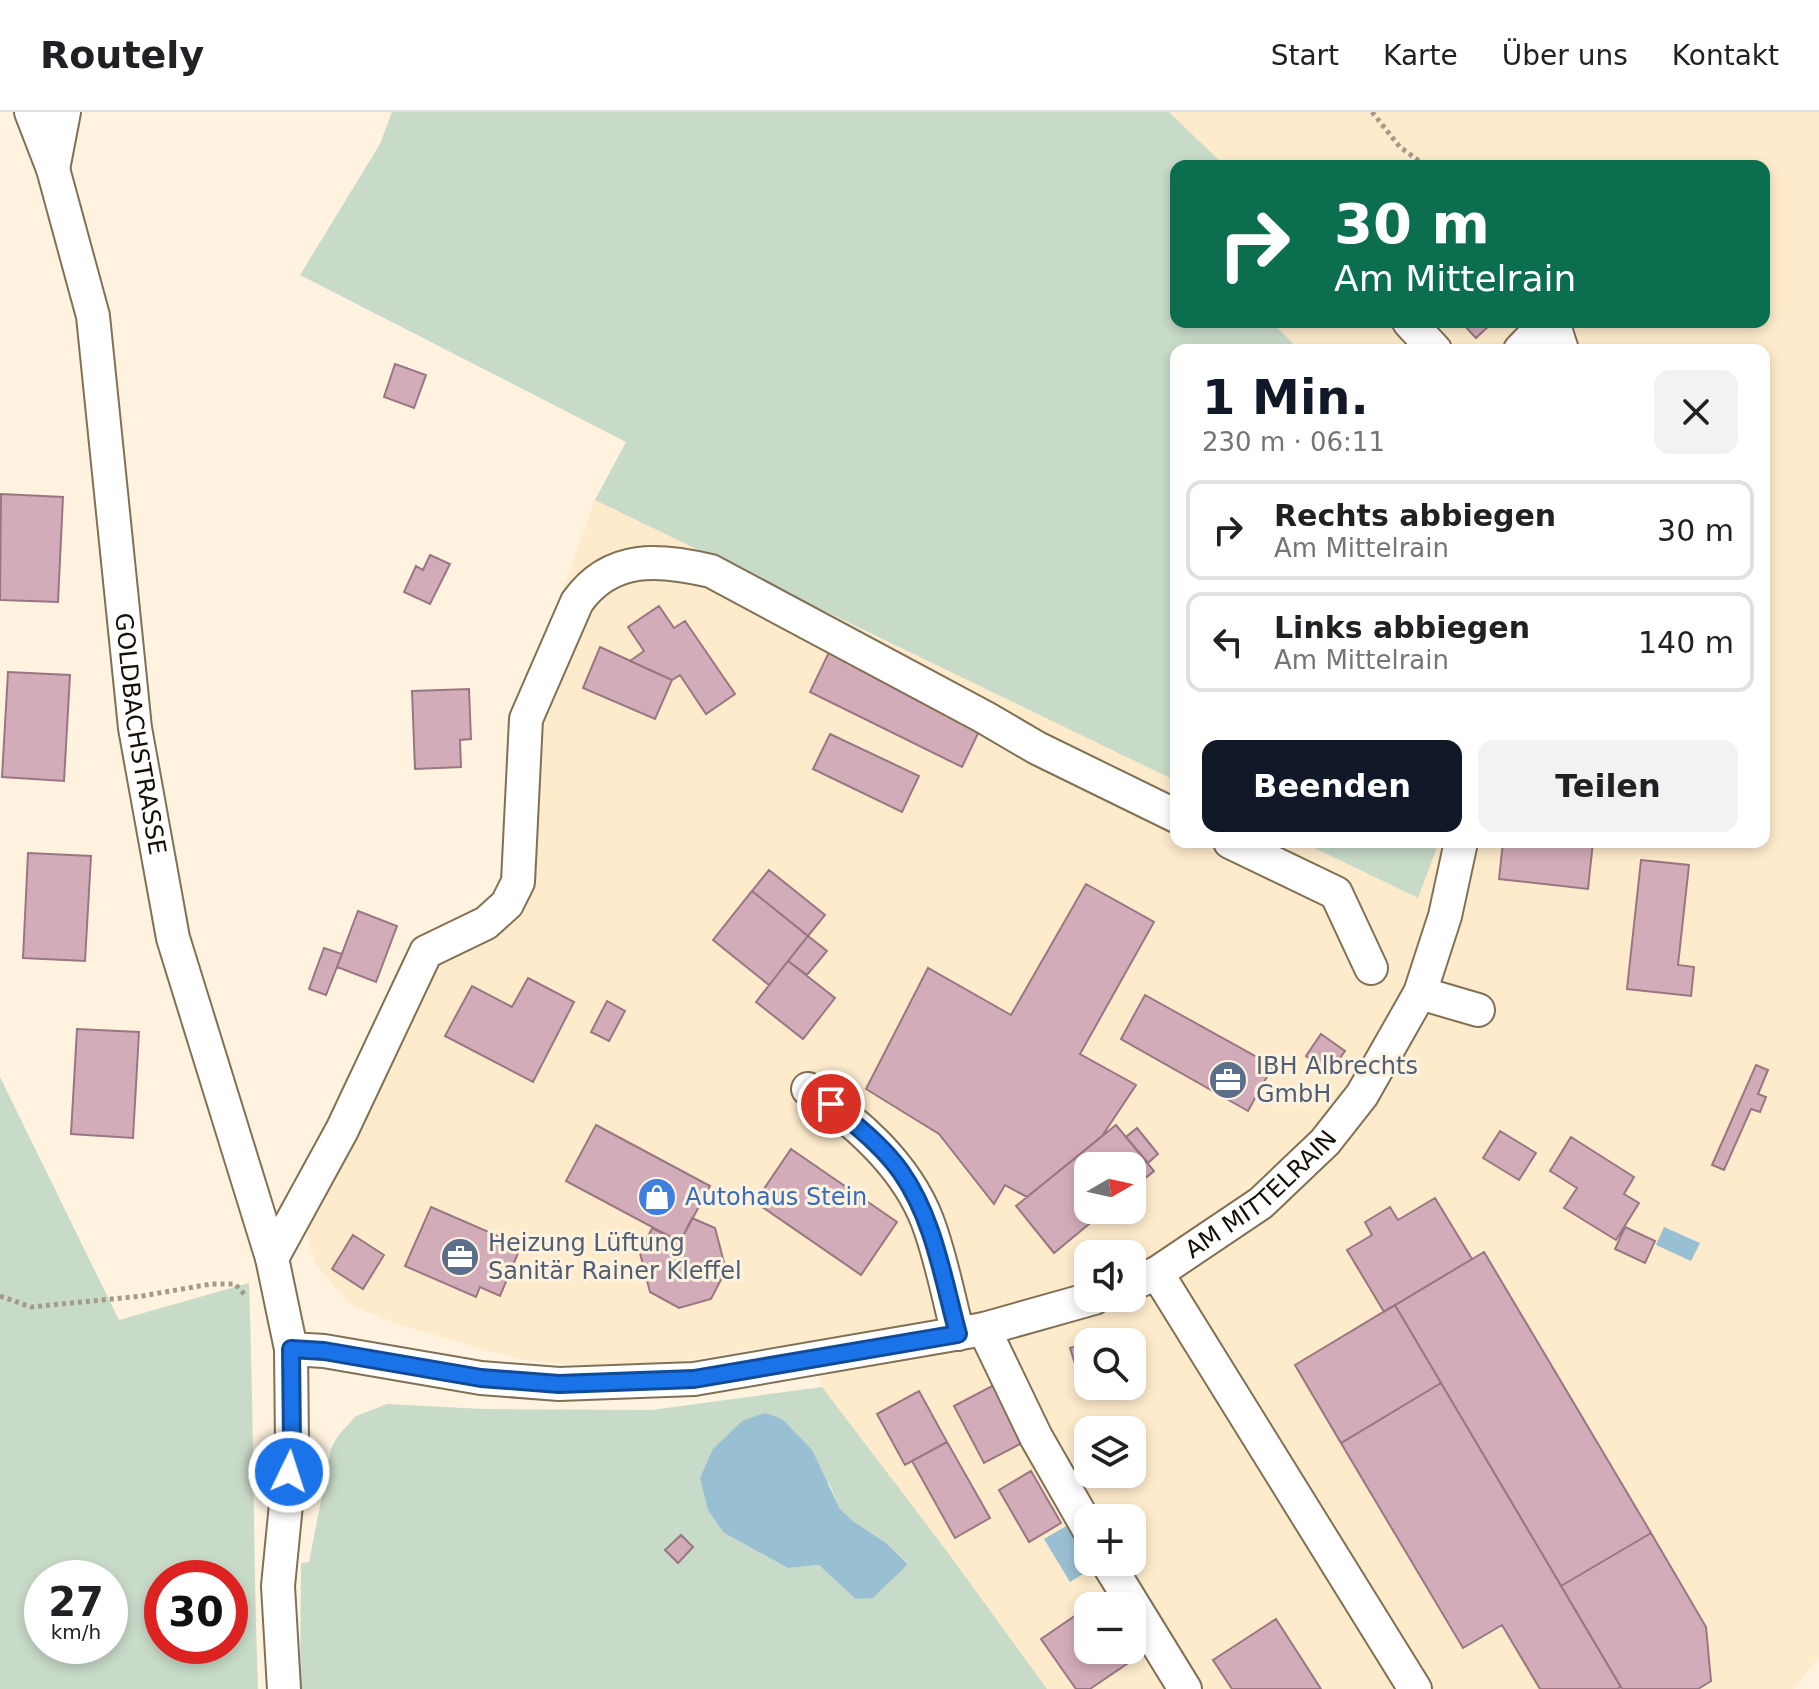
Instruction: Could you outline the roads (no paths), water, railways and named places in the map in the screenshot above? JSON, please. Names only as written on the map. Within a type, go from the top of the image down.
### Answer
[{"type":"street","name":"GOLDBACHSTRASSE","points":[[31,112],[53,169],[93,316],[135,728],[173,938],[272,1258],[291,1349],[292,1443],[278,1586],[284,1689]]},
{"type":"street","points":[[53,169],[64,112]]},
{"type":"street","points":[[1415,328],[1429,344]]},
{"type":"street","points":[[1526,344],[1541,328]]},
{"type":"street","points":[[272,1258],[342,1130],[426,952],[486,923],[507,904],[518,882],[526,719],[577,602],[589,585],[623,565],[675,563],[711,571],[1037,748],[1170,813]]},
{"type":"street","points":[[1242,848],[1336,893],[1371,968]]},
{"type":"street","name":"AM MITTELRAIN","points":[[1146,1277],[1261,1203],[1325,1142],[1362,1095],[1420,993],[1445,916],[1460,848]]},
{"type":"street","points":[[1420,993],[1478,1010]]},
{"type":"street","points":[[808,1089],[866,1134],[901,1171],[927,1220],[971,1331],[1074,1504]]},
{"type":"street","name":"AM MITTELRAIN","points":[[1146,1280],[1415,1689]]},
{"type":"street","points":[[291,1349],[324,1351],[481,1378],[559,1384],[694,1379],[971,1331],[1074,1303]]},
{"type":"street","points":[[1116,1576],[1185,1689]]},
{"type":"water","points":[[1664,1227],[1700,1243],[1691,1261],[1656,1245]]},
{"type":"water","points":[[765,1413],[782,1419],[812,1450],[840,1509],[886,1543],[908,1564],[873,1598],[856,1599],[819,1565],[788,1568],[724,1533],[708,1510],[700,1478],[713,1449],[742,1421]]},
{"type":"water","points":[[1068,1525],[1074,1535],[1074,1576],[1080,1576],[1070,1582],[1044,1539]]},
{"type":"place","name":"IBH Albrechts GmbH","points":[[1228,1080]]},
{"type":"place","name":"Autohaus Stein","points":[[657,1197]]},
{"type":"place","name":"Heizung Lüftung Sanitär Rainer Kleffel","points":[[460,1257]]}]
